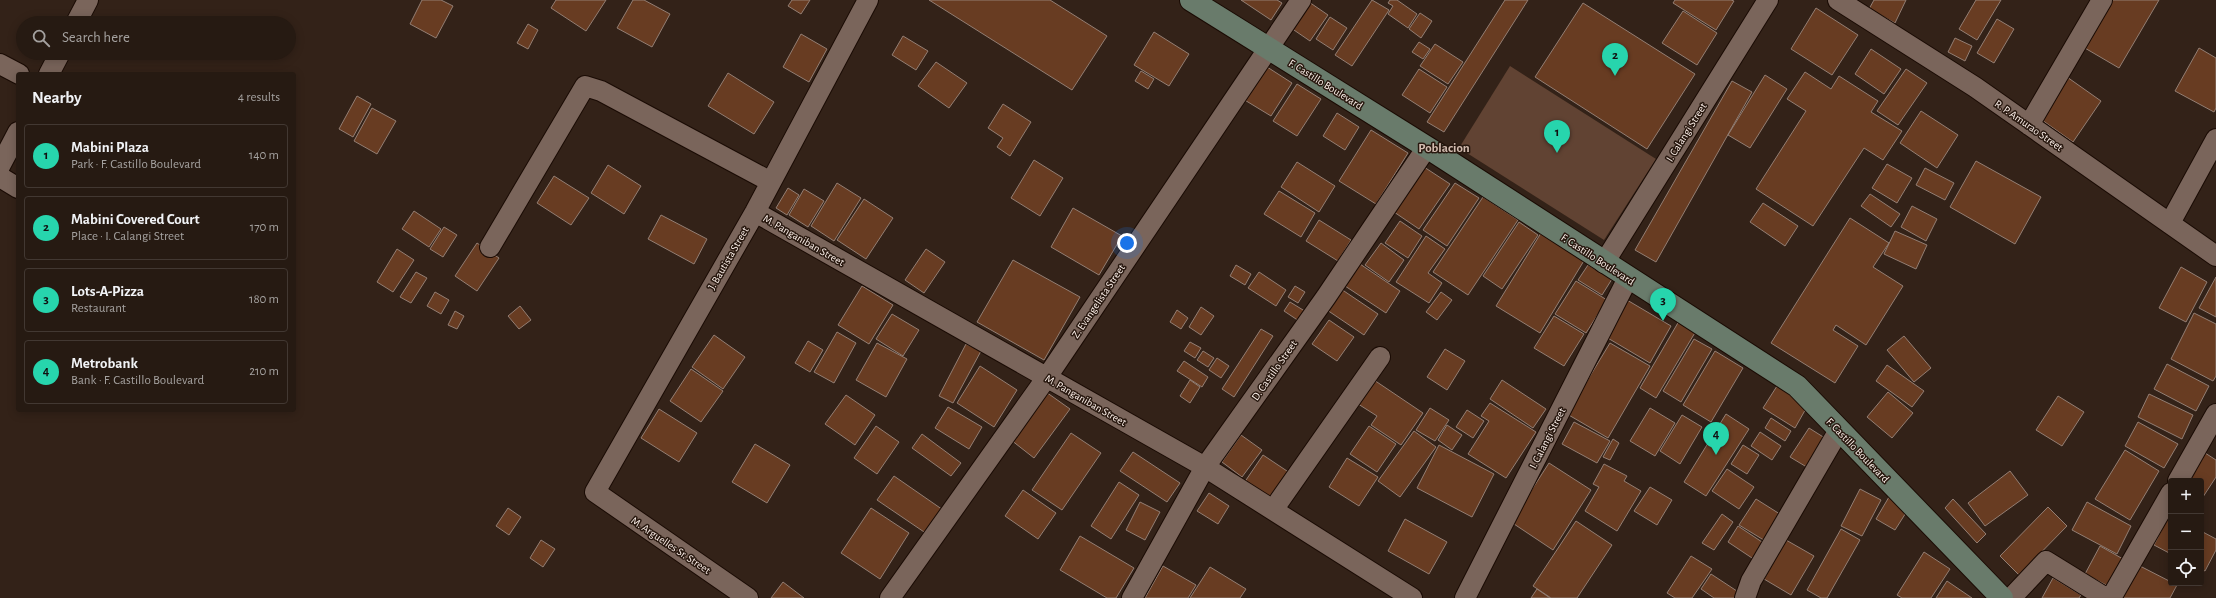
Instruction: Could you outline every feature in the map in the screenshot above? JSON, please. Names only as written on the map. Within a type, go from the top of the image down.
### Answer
[{"type":"main road","name":"F. Castillo Boulevard","points":[[1192,0],[1268,49],[1427,147],[1604,263],[1797,386],[2002,598]]},
{"type":"street","points":[[80,16],[88,0]]},
{"type":"street","name":"J. Bautista Street","points":[[595,492],[755,212],[868,0]]},
{"type":"street","name":"Z. Evangelista Street","points":[[890,598],[1047,377],[1301,0]]},
{"type":"street","name":"I. Calangi Street","points":[[1604,263],[1768,0]]},
{"type":"street","name":"R. P. Amurao Street","points":[[1838,0],[1975,87],[2216,256]]},
{"type":"street","points":[[2029,125],[2102,0]]},
{"type":"street","points":[[50,72],[56,60]]},
{"type":"street","points":[[0,64],[16,72]]},
{"type":"street","points":[[490,247],[585,86],[601,91],[771,182]]},
{"type":"street","points":[[0,166],[16,136]]},
{"type":"street","points":[[2170,223],[2216,139]]},
{"type":"street","name":"D. Castillo Street","points":[[1132,598],[1205,467],[1326,298],[1427,147]]},
{"type":"street","points":[[0,177],[16,187]]},
{"type":"street","name":"M. Panganiban Street","points":[[755,212],[1205,467],[1412,598]]},
{"type":"street","name":"I. Calangi Street","points":[[1465,598],[1628,278]]},
{"type":"street","points":[[1273,510],[1380,357]]},
{"type":"street","points":[[2180,478],[2216,414]]},
{"type":"street","points":[[1745,598],[1755,575],[1839,430]]},
{"type":"street","name":"M. Arguelles Sr. Street","points":[[595,492],[748,598]]},
{"type":"street","points":[[2111,598],[2168,498]]},
{"type":"street","points":[[2011,598],[2046,561],[2106,598]]},
{"type":"shaded area","points":[[1510,66],[1656,159],[1604,240],[1459,148]]},
{"type":"building","points":[[422,0],[441,0],[453,6],[436,38],[410,24]]},
{"type":"building","points":[[556,0],[606,0],[586,31],[551,8]]},
{"type":"building","points":[[633,0],[644,0],[670,14],[652,47],[617,28]]},
{"type":"building","points":[[792,0],[810,0],[801,14],[788,6]]},
{"type":"building","points":[[929,0],[1050,0],[1107,36],[1072,90]]},
{"type":"building","points":[[1241,0],[1277,0],[1282,3],[1271,20]]},
{"type":"building","points":[[1372,0],[1389,10],[1352,66],[1335,55]]},
{"type":"building","points":[[1390,0],[1397,0],[1417,14],[1408,28],[1388,14],[1393,6],[1388,3]]},
{"type":"building","points":[[1505,0],[1528,0],[1444,132],[1427,122]]},
{"type":"building","points":[[1675,0],[1734,1],[1716,30],[1673,3]]},
{"type":"building","points":[[1874,0],[1906,0],[1895,23],[1869,9]]},
{"type":"building","points":[[1976,0],[2001,0],[1977,40],[1959,29]]},
{"type":"building","points":[[2104,0],[2159,0],[2119,68],[2078,44]]},
{"type":"building","points":[[1309,2],[1328,15],[1310,41],[1291,28]]},
{"type":"building","points":[[1583,3],[1695,74],[1647,149],[1535,77]]},
{"type":"building","points":[[1816,8],[1858,35],[1832,75],[1791,49]]},
{"type":"building","points":[[1683,11],[1717,33],[1697,65],[1662,43]]},
{"type":"building","points":[[1420,13],[1432,21],[1421,38],[1409,29]]},
{"type":"building","points":[[1330,17],[1347,28],[1333,50],[1316,39]]},
{"type":"building","points":[[1997,19],[2014,29],[1994,63],[1977,53]]},
{"type":"building","points":[[528,24],[538,30],[528,49],[517,43]]},
{"type":"building","points":[[1154,32],[1189,54],[1169,86],[1134,65]]},
{"type":"building","points":[[801,34],[827,49],[809,82],[783,67]]},
{"type":"building","points":[[903,36],[928,51],[916,70],[892,55]]},
{"type":"building","points":[[1955,38],[1972,46],[1965,61],[1948,52]]},
{"type":"building","points":[[1419,42],[1430,49],[1423,59],[1412,52]]},
{"type":"building","points":[[1435,44],[1463,62],[1448,84],[1420,66]]},
{"type":"building","points":[[2199,48],[2216,58],[2216,108],[2214,112],[2175,91]]},
{"type":"building","points":[[1871,49],[1901,69],[1884,94],[1855,74]]},
{"type":"building","points":[[936,62],[967,83],[949,108],[918,86]]},
{"type":"building","points":[[1264,65],[1292,83],[1271,116],[1243,99]]},
{"type":"building","points":[[1419,69],[1447,87],[1430,113],[1402,95]]},
{"type":"building","points":[[1906,69],[1927,83],[1898,125],[1877,111]]},
{"type":"building","points":[[1141,71],[1154,79],[1148,89],[1135,81]]},
{"type":"building","points":[[1805,72],[1831,89],[1839,76],[1878,101],[1871,112],[1902,131],[1883,160],[1864,148],[1813,226],[1756,189],[1806,111],[1787,99]]},
{"type":"building","points":[[728,73],[774,102],[754,134],[708,106]]},
{"type":"building","points":[[1765,75],[1787,89],[1750,148],[1728,135]]},
{"type":"building","points":[[2067,77],[2101,101],[2073,142],[2039,118]]},
{"type":"building","points":[[1732,81],[1752,92],[1656,262],[1635,250]]},
{"type":"building","points":[[1297,84],[1321,99],[1297,136],[1273,121]]},
{"type":"building","points":[[357,96],[371,104],[353,137],[339,129]]},
{"type":"building","points":[[1003,104],[1031,122],[1010,156],[997,147],[1003,138],[988,128]]},
{"type":"building","points":[[372,108],[396,121],[377,154],[354,141]]},
{"type":"building","points":[[1921,111],[1958,135],[1937,168],[1900,143]]},
{"type":"building","points":[[1337,113],[1359,127],[1345,150],[1323,136]]},
{"type":"building","points":[[1371,130],[1408,153],[1376,204],[1339,181]]},
{"type":"building","points":[[1034,160],[1063,178],[1040,216],[1011,198]]},
{"type":"building","points":[[1976,161],[2041,197],[2015,244],[1950,207]]},
{"type":"building","points":[[1297,162],[1335,186],[1319,212],[1281,187]]},
{"type":"building","points":[[1887,164],[1912,178],[1897,203],[1872,188]]},
{"type":"building","points":[[608,165],[641,186],[624,214],[591,193]]},
{"type":"building","points":[[1424,167],[1450,184],[1419,229],[1394,212]]},
{"type":"building","points":[[1925,168],[1954,183],[1945,200],[1916,185]]},
{"type":"building","points":[[554,176],[589,198],[571,225],[537,203]]},
{"type":"building","points":[[837,183],[861,198],[834,241],[811,226]]},
{"type":"building","points":[[1455,183],[1479,198],[1447,246],[1423,230]]},
{"type":"building","points":[[788,188],[799,195],[787,215],[776,208]]},
{"type":"building","points":[[804,189],[824,201],[808,227],[789,215]]},
{"type":"building","points":[[1279,191],[1315,213],[1301,237],[1264,214]]},
{"type":"building","points":[[1870,194],[1900,214],[1891,227],[1861,206]]},
{"type":"building","points":[[1483,197],[1518,220],[1468,295],[1433,272]]},
{"type":"building","points":[[864,199],[893,218],[866,259],[837,240]]},
{"type":"building","points":[[1763,203],[1798,226],[1785,246],[1750,222]]},
{"type":"building","points":[[1912,206],[1937,219],[1926,241],[1901,227]]},
{"type":"building","points":[[1073,208],[1122,236],[1099,275],[1051,247]]},
{"type":"building","points":[[414,211],[441,229],[429,247],[402,229]]},
{"type":"building","points":[[661,215],[707,239],[694,264],[648,239]]},
{"type":"building","points":[[1850,218],[1889,243],[1873,267],[1903,286],[1866,345],[1836,325],[1833,330],[1858,346],[1835,383],[1771,343]]},
{"type":"building","points":[[1319,220],[1351,240],[1338,261],[1306,241]]},
{"type":"building","points":[[1400,221],[1422,236],[1408,258],[1385,243]]},
{"type":"building","points":[[1519,222],[1538,235],[1502,289],[1483,276]]},
{"type":"building","points":[[444,227],[457,235],[443,257],[430,249]]},
{"type":"building","points":[[1895,231],[1927,245],[1916,269],[1884,254]]},
{"type":"building","points":[[1541,233],[1585,259],[1540,333],[1496,306]]},
{"type":"building","points":[[1426,236],[1445,249],[1428,273],[1442,283],[1429,303],[1396,282]]},
{"type":"building","points":[[477,243],[499,258],[477,291],[455,276]]},
{"type":"building","points":[[1381,243],[1404,260],[1389,282],[1365,265]]},
{"type":"building","points":[[397,249],[414,260],[393,292],[377,282]]},
{"type":"building","points":[[926,249],[945,262],[924,293],[905,280]]},
{"type":"building","points":[[1013,260],[1080,297],[1044,360],[977,322]]},
{"type":"building","points":[[1357,262],[1400,291],[1386,313],[1342,284]]},
{"type":"building","points":[[1236,265],[1251,274],[1245,285],[1230,276]]},
{"type":"building","points":[[1588,265],[1612,279],[1602,295],[1578,280]]},
{"type":"building","points":[[2181,267],[2207,282],[2186,322],[2159,308]]},
{"type":"building","points":[[416,272],[427,278],[411,303],[400,297]]},
{"type":"building","points":[[1259,272],[1286,290],[1276,306],[1248,288]]},
{"type":"building","points":[[2216,277],[2216,317],[2199,308]]},
{"type":"building","points":[[1576,281],[1607,300],[1586,333],[1555,314]]},
{"type":"building","points":[[862,286],[893,305],[869,344],[838,325]]},
{"type":"building","points":[[1295,286],[1305,292],[1298,303],[1288,297]]},
{"type":"building","points":[[1341,289],[1378,314],[1364,335],[1327,310]]},
{"type":"building","points":[[435,292],[449,300],[441,314],[427,306]]},
{"type":"building","points":[[1441,292],[1452,300],[1437,320],[1426,312]]},
{"type":"building","points":[[1627,300],[1671,326],[1650,363],[1606,337]]},
{"type":"building","points":[[1290,302],[1308,313],[1302,323],[1284,311]]},
{"type":"building","points":[[520,306],[531,320],[519,329],[508,316]]},
{"type":"building","points":[[1201,307],[1214,316],[1201,335],[1189,327]]},
{"type":"building","points":[[1177,310],[1188,318],[1181,329],[1170,322]]},
{"type":"building","points":[[455,311],[464,316],[457,329],[448,325]]},
{"type":"building","points":[[2194,313],[2216,324],[2216,376],[2213,381],[2171,359]]},
{"type":"building","points":[[892,314],[919,330],[903,356],[876,339]]},
{"type":"building","points":[[1554,316],[1584,334],[1564,366],[1534,348]]},
{"type":"building","points":[[1329,320],[1354,337],[1337,361],[1312,344]]},
{"type":"building","points":[[1679,321],[1696,331],[1656,398],[1640,388]]},
{"type":"building","points":[[1261,329],[1273,336],[1234,397],[1222,389]]},
{"type":"building","points":[[837,332],[856,343],[834,383],[814,372]]},
{"type":"building","points":[[714,335],[745,357],[723,389],[692,367]]},
{"type":"building","points":[[1904,336],[1931,368],[1914,382],[1887,350]]},
{"type":"building","points":[[1694,339],[1712,349],[1681,402],[1663,391]]},
{"type":"building","points":[[808,341],[823,350],[810,372],[795,363]]},
{"type":"building","points":[[1190,342],[1201,348],[1195,358],[1184,351]]},
{"type":"building","points":[[877,343],[907,359],[886,397],[856,380]]},
{"type":"building","points":[[1610,343],[1650,366],[1608,438],[1567,414]]},
{"type":"building","points":[[966,344],[981,351],[953,403],[939,396]]},
{"type":"building","points":[[1445,349],[1465,361],[1447,390],[1427,377]]},
{"type":"building","points":[[1203,351],[1214,358],[1208,367],[1197,360]]},
{"type":"building","points":[[1715,351],[1743,368],[1711,422],[1683,405]]},
{"type":"building","points":[[1217,358],[1229,366],[1221,378],[1209,370]]},
{"type":"building","points":[[1184,361],[1208,377],[1202,387],[1177,371]]},
{"type":"building","points":[[2167,364],[2209,386],[2196,411],[2154,389]]},
{"type":"building","points":[[1887,365],[1924,391],[1912,407],[1876,381]]},
{"type":"building","points":[[980,366],[1017,390],[994,427],[957,403]]},
{"type":"building","points":[[691,369],[723,391],[701,422],[670,401]]},
{"type":"building","points":[[1371,378],[1423,413],[1401,445],[1371,425],[1377,416],[1355,402]]},
{"type":"building","points":[[1190,380],[1200,387],[1190,403],[1180,396]]},
{"type":"building","points":[[1502,380],[1546,409],[1533,428],[1490,399]]},
{"type":"building","points":[[1777,386],[1808,405],[1795,428],[1763,408]]},
{"type":"building","points":[[1046,392],[1070,409],[1034,458],[1011,440]]},
{"type":"building","points":[[1888,392],[1913,413],[1892,438],[1867,417]]},
{"type":"building","points":[[2149,394],[2193,415],[2182,439],[2138,417]]},
{"type":"building","points":[[846,395],[875,415],[855,445],[825,424]]},
{"type":"building","points":[[2058,396],[2084,412],[2062,446],[2036,430]]},
{"type":"building","points":[[1490,403],[1536,432],[1506,478],[1468,454],[1489,421],[1481,416]]},
{"type":"building","points":[[948,407],[982,427],[969,449],[935,428]]},
{"type":"building","points":[[1430,408],[1449,420],[1435,441],[1416,430]]},
{"type":"building","points":[[1650,408],[1675,423],[1655,456],[1630,441]]},
{"type":"building","points":[[659,409],[697,433],[679,462],[641,438]]},
{"type":"building","points":[[1467,410],[1484,421],[1473,438],[1456,427]]},
{"type":"building","points":[[1726,414],[1749,429],[1706,496],[1684,482]]},
{"type":"building","points":[[1682,415],[1702,427],[1680,464],[1660,451]]},
{"type":"building","points":[[1771,418],[1791,431],[1785,441],[1765,428]]},
{"type":"building","points":[[1574,422],[1610,441],[1597,463],[1562,444]]},
{"type":"building","points":[[2138,422],[2178,444],[2164,468],[2125,446]]},
{"type":"building","points":[[1447,425],[1462,435],[1452,450],[1438,440]]},
{"type":"building","points":[[876,426],[899,442],[877,474],[854,458]]},
{"type":"building","points":[[1369,426],[1396,444],[1377,472],[1350,454]]},
{"type":"building","points":[[1809,428],[1828,440],[1810,469],[1790,457]]},
{"type":"building","points":[[1414,431],[1436,447],[1400,497],[1378,481]]},
{"type":"building","points":[[1760,432],[1781,446],[1772,460],[1751,446]]},
{"type":"building","points":[[1071,433],[1101,453],[1062,510],[1032,490]]},
{"type":"building","points":[[922,434],[961,463],[951,476],[912,448]]},
{"type":"building","points":[[1241,435],[1262,450],[1242,477],[1222,462]]},
{"type":"building","points":[[1613,439],[1619,443],[1610,460],[1603,457]]},
{"type":"building","points":[[755,444],[790,465],[767,503],[732,482]]},
{"type":"building","points":[[1439,445],[1494,474],[1472,517],[1417,488]]},
{"type":"building","points":[[1743,445],[1759,455],[1747,474],[1731,464]]},
{"type":"building","points":[[2125,450],[2159,471],[2130,520],[2095,499]]},
{"type":"building","points":[[2202,451],[2216,460],[2216,477],[2204,495],[2204,478],[2184,478]]},
{"type":"building","points":[[1133,452],[1180,483],[1167,502],[1120,471]]},
{"type":"building","points":[[1263,455],[1290,473],[1272,501],[1244,483]]},
{"type":"building","points":[[1347,458],[1378,477],[1359,506],[1329,487]]},
{"type":"building","points":[[1549,463],[1591,490],[1553,550],[1511,522]]},
{"type":"building","points":[[1604,464],[1627,476],[1624,481],[1641,491],[1617,531],[1585,511],[1599,487],[1593,484]]},
{"type":"building","points":[[1727,469],[1754,487],[1739,509],[1712,491]]},
{"type":"building","points":[[2010,471],[2028,495],[1985,526],[1968,503]]},
{"type":"building","points":[[894,476],[946,512],[930,536],[877,500]]},
{"type":"building","points":[[1119,482],[1139,495],[1111,539],[1091,526]]},
{"type":"building","points":[[1650,487],[1672,500],[1657,525],[1634,511]]},
{"type":"building","points":[[1860,489],[1881,500],[1862,536],[1841,526]]},
{"type":"building","points":[[1023,490],[1056,513],[1038,539],[1005,516]]},
{"type":"building","points":[[1209,493],[1229,506],[1218,524],[1197,511]]},
{"type":"building","points":[[1889,497],[1909,508],[1895,530],[1876,519]]},
{"type":"building","points":[[1756,499],[1783,516],[1767,542],[1739,525]]},
{"type":"building","points":[[1953,499],[1986,534],[1977,543],[1945,508]]},
{"type":"building","points":[[1140,502],[1160,512],[1145,540],[1126,530]]},
{"type":"building","points":[[2087,502],[2131,526],[2117,554],[2072,530]]},
{"type":"building","points":[[2048,507],[2067,526],[2019,575],[2000,556]]},
{"type":"building","points":[[508,508],[521,517],[509,535],[496,526]]},
{"type":"building","points":[[871,508],[909,533],[880,579],[841,553]]},
{"type":"building","points":[[1722,514],[1733,522],[1714,550],[1702,543]]},
{"type":"building","points":[[2168,517],[2168,552],[2154,545]]},
{"type":"building","points":[[1405,519],[1447,542],[1429,574],[1388,551]]},
{"type":"building","points":[[1576,521],[1612,545],[1577,598],[1551,598],[1533,586]]},
{"type":"building","points":[[1738,526],[1765,544],[1755,560],[1728,542]]},
{"type":"building","points":[[1841,529],[1860,540],[1827,598],[1821,598],[1807,590]]},
{"type":"building","points":[[2204,533],[2216,539],[2216,550],[2205,571]]},
{"type":"building","points":[[1080,536],[1134,568],[1116,598],[1107,598],[1060,570]]},
{"type":"building","points":[[541,540],[555,549],[543,567],[530,558]]},
{"type":"building","points":[[1786,540],[1814,556],[1791,595],[1764,579]]},
{"type":"building","points":[[2100,546],[2123,559],[2108,586],[2085,574]]},
{"type":"building","points":[[1924,552],[1950,569],[1931,598],[1902,598],[1897,595]]},
{"type":"building","points":[[1691,556],[1712,569],[1692,598],[1675,598],[1667,593]]},
{"type":"building","points":[[2138,565],[2168,580],[2168,586],[2176,586],[2170,598],[2121,598]]},
{"type":"building","points":[[1163,566],[1196,585],[1188,598],[1145,598]]},
{"type":"building","points":[[1210,567],[1246,589],[1240,598],[1190,598]]},
{"type":"building","points":[[1711,574],[1743,595],[1741,598],[1714,598],[1701,589]]},
{"type":"building","points":[[2053,578],[2081,595],[2079,598],[2042,598]]},
{"type":"building","points":[[1947,581],[1972,598],[1936,598]]},
{"type":"building","points":[[783,582],[804,598],[771,598]]},
{"type":"building","points":[[1537,589],[1550,598],[1531,598]]},
{"type":"place","name":"Mabini Covered Court","points":[[1615,76]]},
{"type":"place","name":"Mabini Plaza","points":[[1557,153]]},
{"type":"place","name":"Lots-A-Pizza","points":[[1663,321]]},
{"type":"place","name":"Metrobank","points":[[1716,455]]},
{"type":"district","name":"Poblacion","points":[[1444,147]]}]
